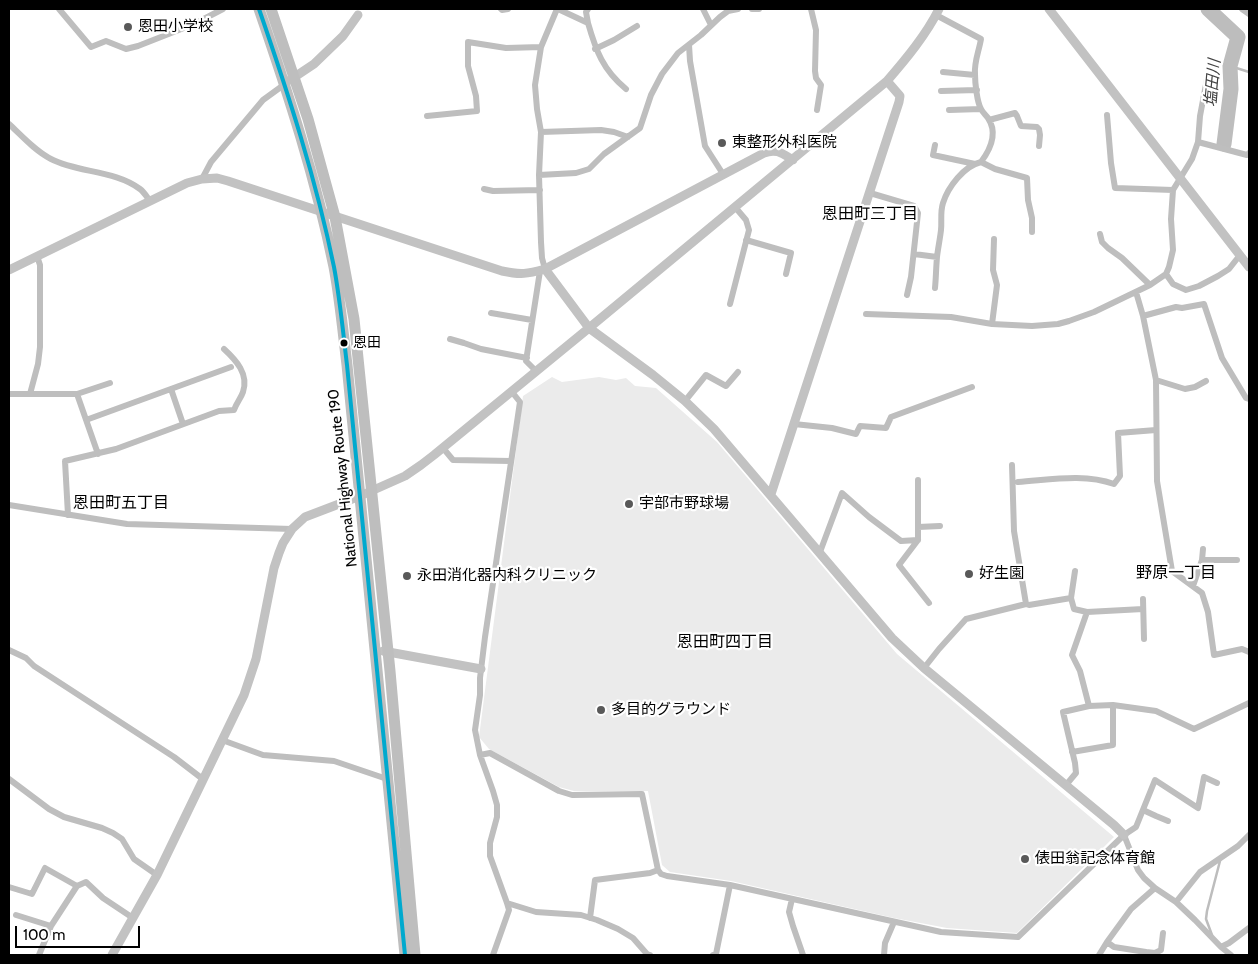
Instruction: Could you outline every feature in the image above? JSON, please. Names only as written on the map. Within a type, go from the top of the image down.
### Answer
[{"type":"highway","name":"National Highway Route 190","points":[[259,9],[290,81],[321,163],[335,217],[354,319],[388,652],[415,955]]},
{"type":"highway","name":"National Highway Route 190","points":[[272,9],[290,81],[300,134],[321,211],[340,304],[404,955]]},
{"type":"street","points":[[59,9],[91,47],[106,40],[126,49],[194,24],[223,9]]},
{"type":"street","points":[[501,9],[508,9]]},
{"type":"street","points":[[536,371],[526,361],[542,270],[539,175],[541,132],[535,85],[541,46],[557,9],[588,23]]},
{"type":"street","points":[[588,9],[586,12],[595,48],[607,68],[626,89]]},
{"type":"street","points":[[703,9],[711,25]]},
{"type":"street","points":[[539,175],[576,173],[589,169],[604,154],[640,128],[651,96],[662,74],[678,52],[689,45],[728,11],[738,9]]},
{"type":"street","points":[[752,9],[758,9]]},
{"type":"street","points":[[811,9],[816,30],[815,71],[816,78],[821,85],[817,110]]},
{"type":"street","points":[[1049,9],[1249,267]]},
{"type":"street","points":[[1242,9],[1249,14]]},
{"type":"street","points":[[202,179],[211,162],[264,100],[314,64],[343,36],[359,12]]},
{"type":"street","points":[[112,955],[157,875],[244,695],[256,659],[277,561],[283,543],[292,529],[305,517],[360,496],[413,471],[443,448],[887,81],[906,60],[937,12],[981,39],[974,65],[975,75],[981,109],[992,127],[993,139],[990,149],[978,163],[967,169],[958,178],[943,202],[935,288]]},
{"type":"street","points":[[595,48],[614,40],[637,26]]},
{"type":"street","points":[[427,116],[477,111],[476,96],[468,66],[468,42],[506,48],[541,46]]},
{"type":"street","points":[[689,45],[690,61],[705,146],[723,174]]},
{"type":"street","points":[[942,72],[975,75]]},
{"type":"street","points":[[866,314],[952,317],[992,324],[1032,326],[1058,324],[1094,312],[1150,285],[1166,274],[1173,250],[1171,219],[1173,190],[1192,159],[1198,142],[1200,116],[1207,79]]},
{"type":"street","points":[[771,494],[900,96],[887,81]]},
{"type":"street","points":[[941,91],[977,90]]},
{"type":"street","points":[[949,110],[981,109]]},
{"type":"street","points":[[989,120],[1015,114],[1021,126],[1037,127],[1039,129],[1039,146]]},
{"type":"street","points":[[1108,115],[1112,134],[1111,163],[1115,188],[1173,190]]},
{"type":"street","points":[[9,124],[34,148],[51,159],[122,180],[141,189],[150,201]]},
{"type":"street","points":[[541,132],[601,130],[628,137]]},
{"type":"street","points":[[1198,142],[1249,154]]},
{"type":"street","points":[[935,145],[933,155],[978,163],[1027,178],[1032,232]]},
{"type":"street","points":[[9,270],[187,183],[216,178],[228,180],[502,271],[519,274],[542,270],[772,150],[778,151],[793,160]]},
{"type":"street","points":[[484,189],[493,191],[540,190]]},
{"type":"street","points":[[870,193],[914,206],[918,213],[912,277],[907,295]]},
{"type":"street","points":[[730,304],[749,230],[746,220],[735,208]]},
{"type":"street","points":[[1100,234],[1102,242],[1150,285]]},
{"type":"street","points":[[992,324],[996,285],[993,270],[994,239]]},
{"type":"street","points":[[746,240],[791,253],[786,274]]},
{"type":"street","points":[[914,254],[937,257]]},
{"type":"street","points":[[1166,274],[1173,284],[1186,290],[1199,286],[1218,276],[1228,269],[1240,255]]},
{"type":"street","points":[[30,394],[38,364],[40,347],[40,265],[37,256]]},
{"type":"street","points":[[542,270],[589,328],[653,375],[685,401],[714,429],[892,638],[924,668],[1114,825],[1124,835],[1138,870],[1155,888],[1176,902],[1196,920],[1231,955]]},
{"type":"street","points":[[1136,292],[1143,316],[1156,380],[1157,481],[1172,571],[1202,592],[1208,612],[1214,655],[1242,649],[1249,652]]},
{"type":"street","points":[[1143,316],[1176,307],[1182,308],[1207,303],[1222,358],[1246,398],[1249,399]]},
{"type":"street","points":[[491,313],[532,320]]},
{"type":"street","points":[[450,339],[481,350],[526,358]]},
{"type":"street","points":[[68,515],[65,461],[116,449],[219,411],[234,410],[243,391],[244,379],[242,368],[224,349]]},
{"type":"street","points":[[86,420],[231,367]]},
{"type":"street","points":[[685,401],[706,375],[726,386],[738,372]]},
{"type":"street","points":[[1156,380],[1185,389],[1195,387],[1206,381]]},
{"type":"street","points":[[9,394],[77,394],[110,383]]},
{"type":"street","points":[[794,424],[832,428],[856,434],[860,426],[886,428],[891,417],[972,387]]},
{"type":"street","points":[[171,389],[183,424]]},
{"type":"street","points":[[493,955],[509,910],[490,856],[490,843],[497,817],[497,805],[480,755],[475,730],[486,628],[520,402],[512,392]]},
{"type":"street","points":[[77,394],[98,454]]},
{"type":"street","points":[[1018,482],[1080,478],[1102,480],[1114,484],[1120,476],[1118,434],[1156,430]]},
{"type":"street","points":[[443,448],[453,460],[511,461]]},
{"type":"street","points":[[1012,465],[1014,531],[1026,604]]},
{"type":"street","points":[[918,480],[918,540],[899,565],[930,603]]},
{"type":"street","points":[[820,552],[842,494],[869,517],[901,540],[918,540]]},
{"type":"street","points":[[9,505],[127,524],[292,529]]},
{"type":"street","points":[[918,527],[940,526]]},
{"type":"street","points":[[1193,586],[1202,560],[1203,548]]},
{"type":"street","points":[[1202,560],[1237,560]]},
{"type":"street","points":[[1075,571],[1071,598],[1074,609],[1087,612],[1143,609]]},
{"type":"street","points":[[924,668],[966,619],[1026,604],[1071,598]]},
{"type":"street","points":[[1143,599],[1144,639]]},
{"type":"street","points":[[1087,612],[1072,655],[1080,671],[1089,706]]},
{"type":"street","points":[[375,649],[481,670]]},
{"type":"street","points":[[9,650],[26,658],[41,671],[174,758],[204,780]]},
{"type":"street","points":[[1066,785],[1076,773],[1063,712],[1089,706],[1112,706],[1156,711],[1194,729],[1249,703]]},
{"type":"street","points":[[1072,752],[1113,745],[1112,706]]},
{"type":"street","points":[[222,740],[263,755],[334,761],[387,779]]},
{"type":"street","points":[[480,755],[490,753],[559,791],[572,794],[642,794],[658,870],[661,874],[730,885],[941,932],[1018,937],[1124,835],[1136,828],[1155,780],[1198,808],[1204,777],[1217,783]]},
{"type":"street","points":[[9,779],[49,809],[64,817],[122,838],[134,859],[157,875]]},
{"type":"street","points":[[1143,810],[1168,821]]},
{"type":"street","points":[[1176,902],[1200,872],[1238,846],[1249,835]]},
{"type":"street","points":[[9,887],[32,894],[45,868],[77,886]]},
{"type":"street","points":[[590,918],[595,880],[650,873],[658,870]]},
{"type":"street","points":[[39,955],[51,926],[77,886],[86,882],[103,898],[133,918]]},
{"type":"street","points":[[713,955],[716,954],[730,885]]},
{"type":"street","points":[[1099,955],[1131,909],[1155,888]]},
{"type":"street","points":[[792,899],[789,912],[803,955]]},
{"type":"street","points":[[508,903],[536,912],[580,915],[590,918],[618,929],[633,938],[648,955]]},
{"type":"street","points":[[16,915],[51,926]]},
{"type":"street","points":[[884,955],[885,944],[894,922]]},
{"type":"street","points":[[1221,947],[1249,928]]},
{"type":"street","points":[[1107,942],[1114,947],[1147,954],[1155,953],[1161,950],[1163,933]]},
{"type":"shaded area","points":[[552,377],[562,382],[599,377],[616,380],[626,378],[635,386],[656,388],[717,442],[897,654],[1114,837],[1017,933],[947,928],[731,881],[670,872],[662,865],[648,791],[574,791],[559,787],[489,749],[479,737],[523,396]]},
{"type":"waterway","name":"塩田川","points":[[1208,9],[1238,37],[1230,66],[1231,89],[1224,144]]},
{"type":"waterway","points":[[1230,66],[1249,72]]},
{"type":"waterway","points":[[1212,935],[1206,919],[1220,861]]},
{"type":"transit line","points":[[259,9],[291,104],[319,201],[338,291],[347,365],[405,955]]},
{"type":"place","name":"恩田小学校","points":[[128,27]]},
{"type":"place","name":"東整形外科医院","points":[[722,143]]},
{"type":"place","name":"恩田","points":[[344,343]]},
{"type":"place","name":"宇部市野球場","points":[[629,504]]},
{"type":"place","name":"好生園","points":[[969,574]]},
{"type":"place","name":"永田消化器内科クリニック","points":[[407,576]]},
{"type":"place","name":"多目的グラウンド","points":[[601,710]]},
{"type":"place","name":"俵田翁記念体育館","points":[[1025,859]]},
{"type":"district","name":"恩田町三丁目","points":[[870,214]]},
{"type":"district","name":"恩田町五丁目","points":[[121,503]]},
{"type":"district","name":"野原一丁目","points":[[1176,573]]},
{"type":"district","name":"恩田町四丁目","points":[[725,642]]}]
